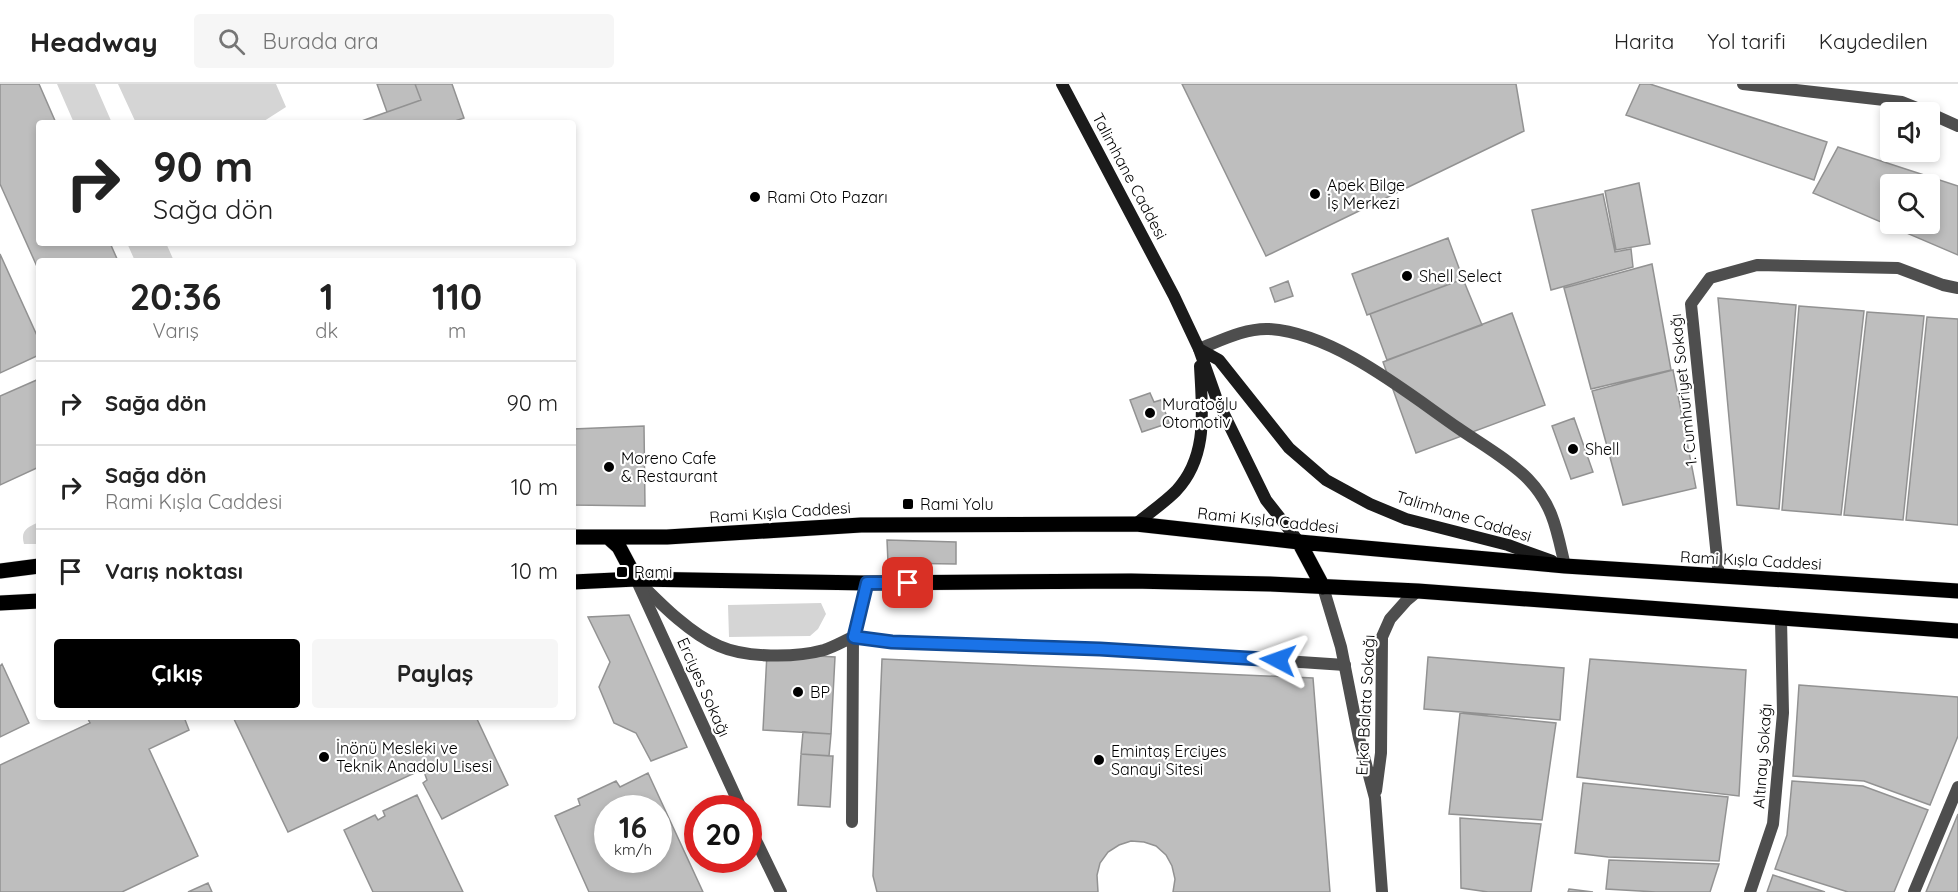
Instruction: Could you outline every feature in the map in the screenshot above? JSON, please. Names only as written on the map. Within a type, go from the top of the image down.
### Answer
[{"type":"main road","name":"Talimhane Caddesi","points":[[1062,84],[1146,241],[1200,349],[1216,400],[1266,500],[1299,542]]},
{"type":"main road","name":"Talimhane Caddesi","points":[[1200,349],[1219,360],[1289,448],[1326,480],[1370,504],[1406,519],[1508,545],[1564,566]]},
{"type":"main road","points":[[1136,524],[1178,489],[1193,466],[1200,443],[1203,420],[1200,349]]},
{"type":"main road","name":"Rami Kışla Caddesi","points":[[576,537],[689,536],[861,525],[1136,524],[1299,542],[1564,566],[1958,591]]},
{"type":"main road","points":[[609,538],[619,547],[636,579]]},
{"type":"main road","points":[[1299,542],[1323,586]]},
{"type":"main road","points":[[0,571],[36,566]]},
{"type":"main road","points":[[576,582],[636,579],[867,583],[1131,581],[1323,586],[1958,631]]},
{"type":"main road","points":[[0,603],[36,601]]},
{"type":"street","points":[[1743,84],[1902,102]]},
{"type":"street","points":[[1940,118],[1958,126]]},
{"type":"street","name":"1. Cumhuriyet Sokağı","points":[[1719,577],[1690,304],[1701,288],[1710,278],[1757,265],[1898,268],[1943,285],[1958,288]]},
{"type":"street","points":[[1200,349],[1241,332],[1268,329],[1298,335],[1326,345],[1386,376],[1528,479],[1553,514],[1564,566]]},
{"type":"street","points":[[636,579],[664,606],[698,633],[720,647],[752,654],[789,656],[823,650],[854,637],[892,642],[1100,649],[1344,664]]},
{"type":"street","name":"Erciyes Sokağı","points":[[636,579],[735,795]]},
{"type":"street","points":[[852,822],[854,637],[867,583]]},
{"type":"street","name":"Erka Balata Sokağı","points":[[1323,586],[1332,612],[1359,738],[1375,798],[1382,892]]},
{"type":"street","name":"Erka Balata Sokağı","points":[[1375,798],[1381,753],[1382,637],[1390,619],[1406,600],[1418,591]]},
{"type":"street","name":"Altınay Sokağı","points":[[1750,892],[1773,824],[1783,713],[1781,619]]},
{"type":"street","points":[[1914,892],[1958,787]]},
{"type":"street","points":[[762,853],[781,892]]},
{"type":"shaded area","points":[[57,84],[95,84],[111,120],[73,120]]},
{"type":"shaded area","points":[[118,84],[276,84],[286,107],[266,120],[135,120]]},
{"type":"shaded area","points":[[128,246],[167,246],[173,258],[134,258]]},
{"type":"shaded area","points":[[36,523],[36,544],[24,544],[23,535],[28,527]]},
{"type":"shaded area","points":[[821,603],[826,614],[818,629],[810,636],[729,637],[728,605]]},
{"type":"building","points":[[0,84],[39,84],[55,120],[36,120],[36,246],[111,246],[117,258],[36,258],[36,264],[0,184]]},
{"type":"building","points":[[377,84],[415,84],[421,100],[387,112]]},
{"type":"building","points":[[415,84],[452,84],[464,118],[458,120],[364,120],[421,100]]},
{"type":"building","name":"Apek Bilge İş Merkezi","points":[[1182,84],[1516,84],[1524,131],[1266,256]]},
{"type":"building","points":[[1640,84],[1650,84],[1827,142],[1814,180],[1626,115]]},
{"type":"building","points":[[1838,147],[1921,174],[1880,174],[1880,222],[1813,193]]},
{"type":"building","points":[[1940,180],[1958,186],[1958,255],[1909,234],[1940,234]]},
{"type":"building","points":[[1639,183],[1650,244],[1616,250],[1605,191]]},
{"type":"building","points":[[1603,194],[1615,252],[1631,249],[1633,267],[1551,290],[1532,210]]},
{"type":"building","name":"Shell Select","points":[[1448,238],[1463,279],[1367,315],[1352,274]]},
{"type":"building","points":[[0,254],[36,333],[36,356],[0,373]]},
{"type":"building","points":[[1652,264],[1671,370],[1591,389],[1564,288]]},
{"type":"building","points":[[1463,279],[1482,325],[1387,360],[1370,314]]},
{"type":"building","points":[[1288,281],[1293,296],[1275,302],[1270,288]]},
{"type":"building","points":[[1718,298],[1796,305],[1779,509],[1737,505]]},
{"type":"building","points":[[1799,306],[1864,311],[1841,515],[1782,510]]},
{"type":"building","points":[[1867,312],[1924,316],[1903,520],[1844,515]]},
{"type":"building","points":[[1512,313],[1545,405],[1416,453],[1383,362]]},
{"type":"building","points":[[1927,317],[1958,319],[1958,525],[1906,520]]},
{"type":"building","points":[[1673,370],[1696,488],[1623,505],[1592,391]]},
{"type":"building","points":[[36,380],[36,468],[0,485],[0,396]]},
{"type":"building","name":"Muratoğlu Otomotiv","points":[[1150,393],[1154,402],[1161,400],[1169,423],[1142,432],[1130,400]]},
{"type":"building","name":"Shell","points":[[1574,418],[1593,472],[1571,479],[1552,426]]},
{"type":"building","name":"Moreno Cafe & Restaurant","points":[[644,426],[645,506],[576,505],[576,429]]},
{"type":"building","points":[[887,540],[956,542],[956,564],[888,563]]},
{"type":"building","points":[[629,615],[687,747],[651,761],[636,733],[614,723],[599,687],[610,662],[588,617]]},
{"type":"building","points":[[767,653],[835,657],[831,734],[763,730]]},
{"type":"building","points":[[1428,657],[1564,668],[1560,720],[1424,709]]},
{"type":"building","name":"Emintaş Erciyes Sanayi Sitesi","points":[[882,659],[1313,678],[1330,892],[1173,892],[1175,879],[1166,855],[1156,846],[1131,841],[1108,852],[1100,863],[1097,875],[1098,892],[877,892],[873,876]]},
{"type":"building","points":[[1590,659],[1746,670],[1739,796],[1577,777]]},
{"type":"building","points":[[2,664],[29,723],[0,737],[0,666]]},
{"type":"building","points":[[1799,685],[1958,697],[1958,736],[1930,805],[1864,781],[1793,776]]},
{"type":"building","points":[[1460,713],[1556,723],[1542,820],[1449,814]]},
{"type":"building","points":[[88,720],[185,720],[189,730],[149,749],[198,856],[122,892],[0,892],[0,765],[90,723]]},
{"type":"building","points":[[234,720],[477,720],[508,785],[442,819],[423,783],[427,780],[423,769],[288,832]]},
{"type":"building","points":[[803,732],[831,734],[829,756],[801,754]]},
{"type":"building","points":[[801,754],[833,756],[830,807],[798,805]]},
{"type":"building","points":[[648,773],[658,795],[594,795],[594,873],[672,873],[672,825],[684,851],[684,873],[694,873],[703,892],[589,892],[555,816],[580,805],[578,799],[616,781],[620,787]]},
{"type":"building","points":[[1792,781],[1863,786],[1928,810],[1894,892],[1848,892],[1775,869],[1787,835]]},
{"type":"building","points":[[1583,783],[1728,797],[1719,861],[1608,857],[1575,853]]},
{"type":"building","points":[[417,795],[463,892],[373,892],[344,830],[375,815],[378,820],[385,816],[383,811]]},
{"type":"building","points":[[1958,814],[1958,892],[1926,892]]},
{"type":"building","points":[[1460,818],[1541,824],[1531,892],[1488,892],[1461,888]]},
{"type":"building","points":[[1609,860],[1719,864],[1710,892],[1656,892],[1606,889]]},
{"type":"building","points":[[1773,875],[1825,892],[1767,892]]},
{"type":"building","points":[[208,883],[212,892],[188,892]]},
{"type":"building","points":[[1569,889],[1593,892],[1568,892]]},
{"type":"place","name":"Apek Bilge İş Merkezi","points":[[1315,194]]},
{"type":"place","name":"Rami Oto Pazarı","points":[[755,197]]},
{"type":"place","name":"Shell Select","points":[[1407,276]]},
{"type":"place","name":"Muratoğlu Otomotiv","points":[[1150,413]]},
{"type":"place","name":"Shell","points":[[1573,449]]},
{"type":"place","name":"Moreno Cafe & Restaurant","points":[[609,467]]},
{"type":"place","name":"Rami Yolu","points":[[908,504]]},
{"type":"place","name":"Rami","points":[[622,572]]},
{"type":"place","name":"BP","points":[[798,692]]},
{"type":"place","name":"İnönü Mesleki ve Teknik Anadolu Lisesi","points":[[324,757]]},
{"type":"place","name":"Emintaş Erciyes Sanayi Sitesi","points":[[1099,760]]},
{"type":"route","points":[[908,583],[867,583],[854,637],[892,642],[1100,649],[1278,660]]}]
